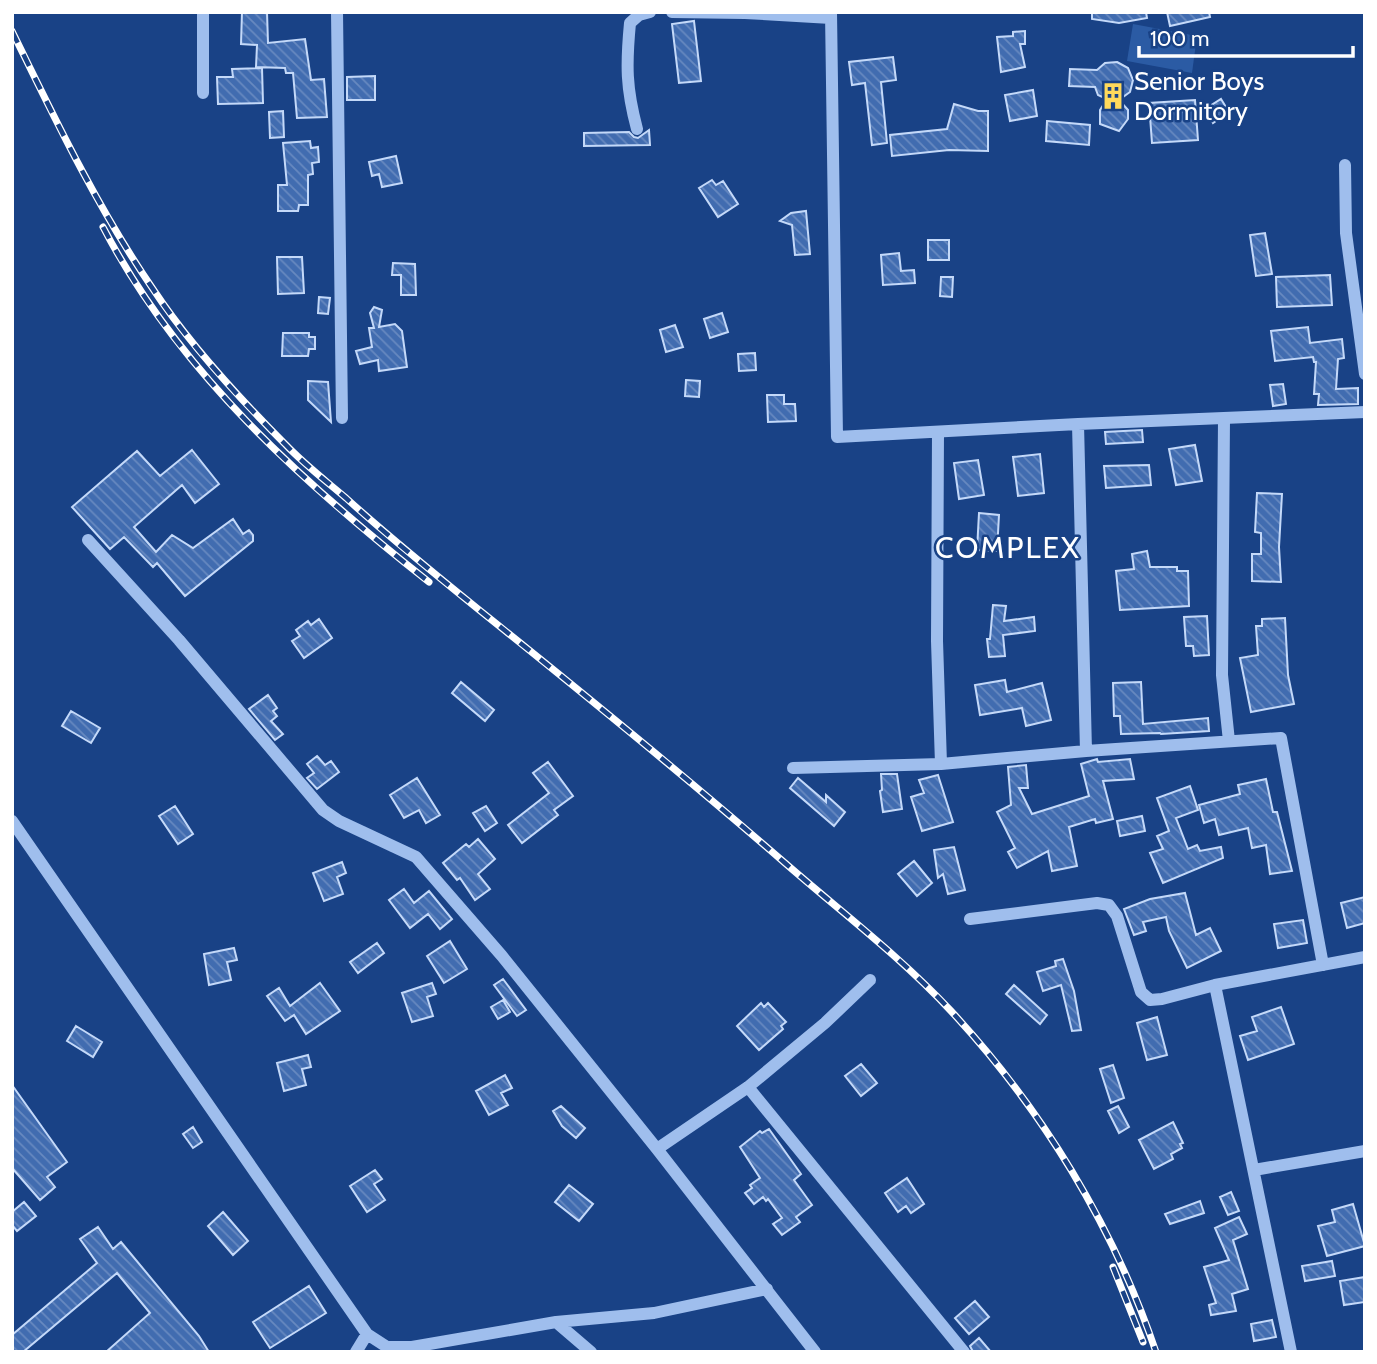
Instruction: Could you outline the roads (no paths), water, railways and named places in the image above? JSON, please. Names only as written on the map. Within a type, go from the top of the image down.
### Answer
[{"type":"street","points":[[203,12],[203,93]]},
{"type":"street","points":[[337,12],[342,418]]},
{"type":"street","points":[[636,129],[626,70],[630,23],[639,15],[650,12]]},
{"type":"street","points":[[672,12],[831,15],[836,437],[1365,412]]},
{"type":"street","points":[[1345,165],[1346,233],[1365,374]]},
{"type":"street","points":[[1224,419],[1222,675],[1229,741]]},
{"type":"street","points":[[1078,424],[1087,751]]},
{"type":"street","points":[[938,432],[937,641],[941,764]]},
{"type":"street","points":[[88,540],[179,640],[323,810],[339,821],[416,857],[502,956],[815,1352]]},
{"type":"street","points":[[793,768],[941,764],[1281,738],[1323,965]]},
{"type":"street","points":[[12,821],[367,1334],[387,1347],[412,1347],[556,1322],[654,1313],[767,1289]]},
{"type":"street","points":[[970,919],[1097,903],[1109,905],[1117,916],[1141,992],[1150,1000],[1365,957]]},
{"type":"street","points":[[657,1149],[748,1087],[825,1023],[870,980]]},
{"type":"street","points":[[1215,985],[1291,1352]]},
{"type":"street","points":[[748,1087],[964,1352]]},
{"type":"street","points":[[1254,1170],[1365,1151]]},
{"type":"street","points":[[556,1322],[591,1352]]},
{"type":"street","points":[[356,1352],[367,1334]]},
{"type":"railway","points":[[12,31],[78,163],[133,259],[167,310],[215,370],[300,459],[396,542],[673,767],[932,991],[1015,1088],[1072,1171],[1119,1259],[1156,1352]]},
{"type":"railway","points":[[103,227],[133,280],[206,377],[290,464],[335,505],[429,582]]},
{"type":"railway","points":[[1113,1267],[1143,1342]]},
{"type":"place","name":"Senior Boys Dormitory","points":[[1113,96]]},
{"type":"district","name":"COMPLEX","points":[[1008,547]]}]
